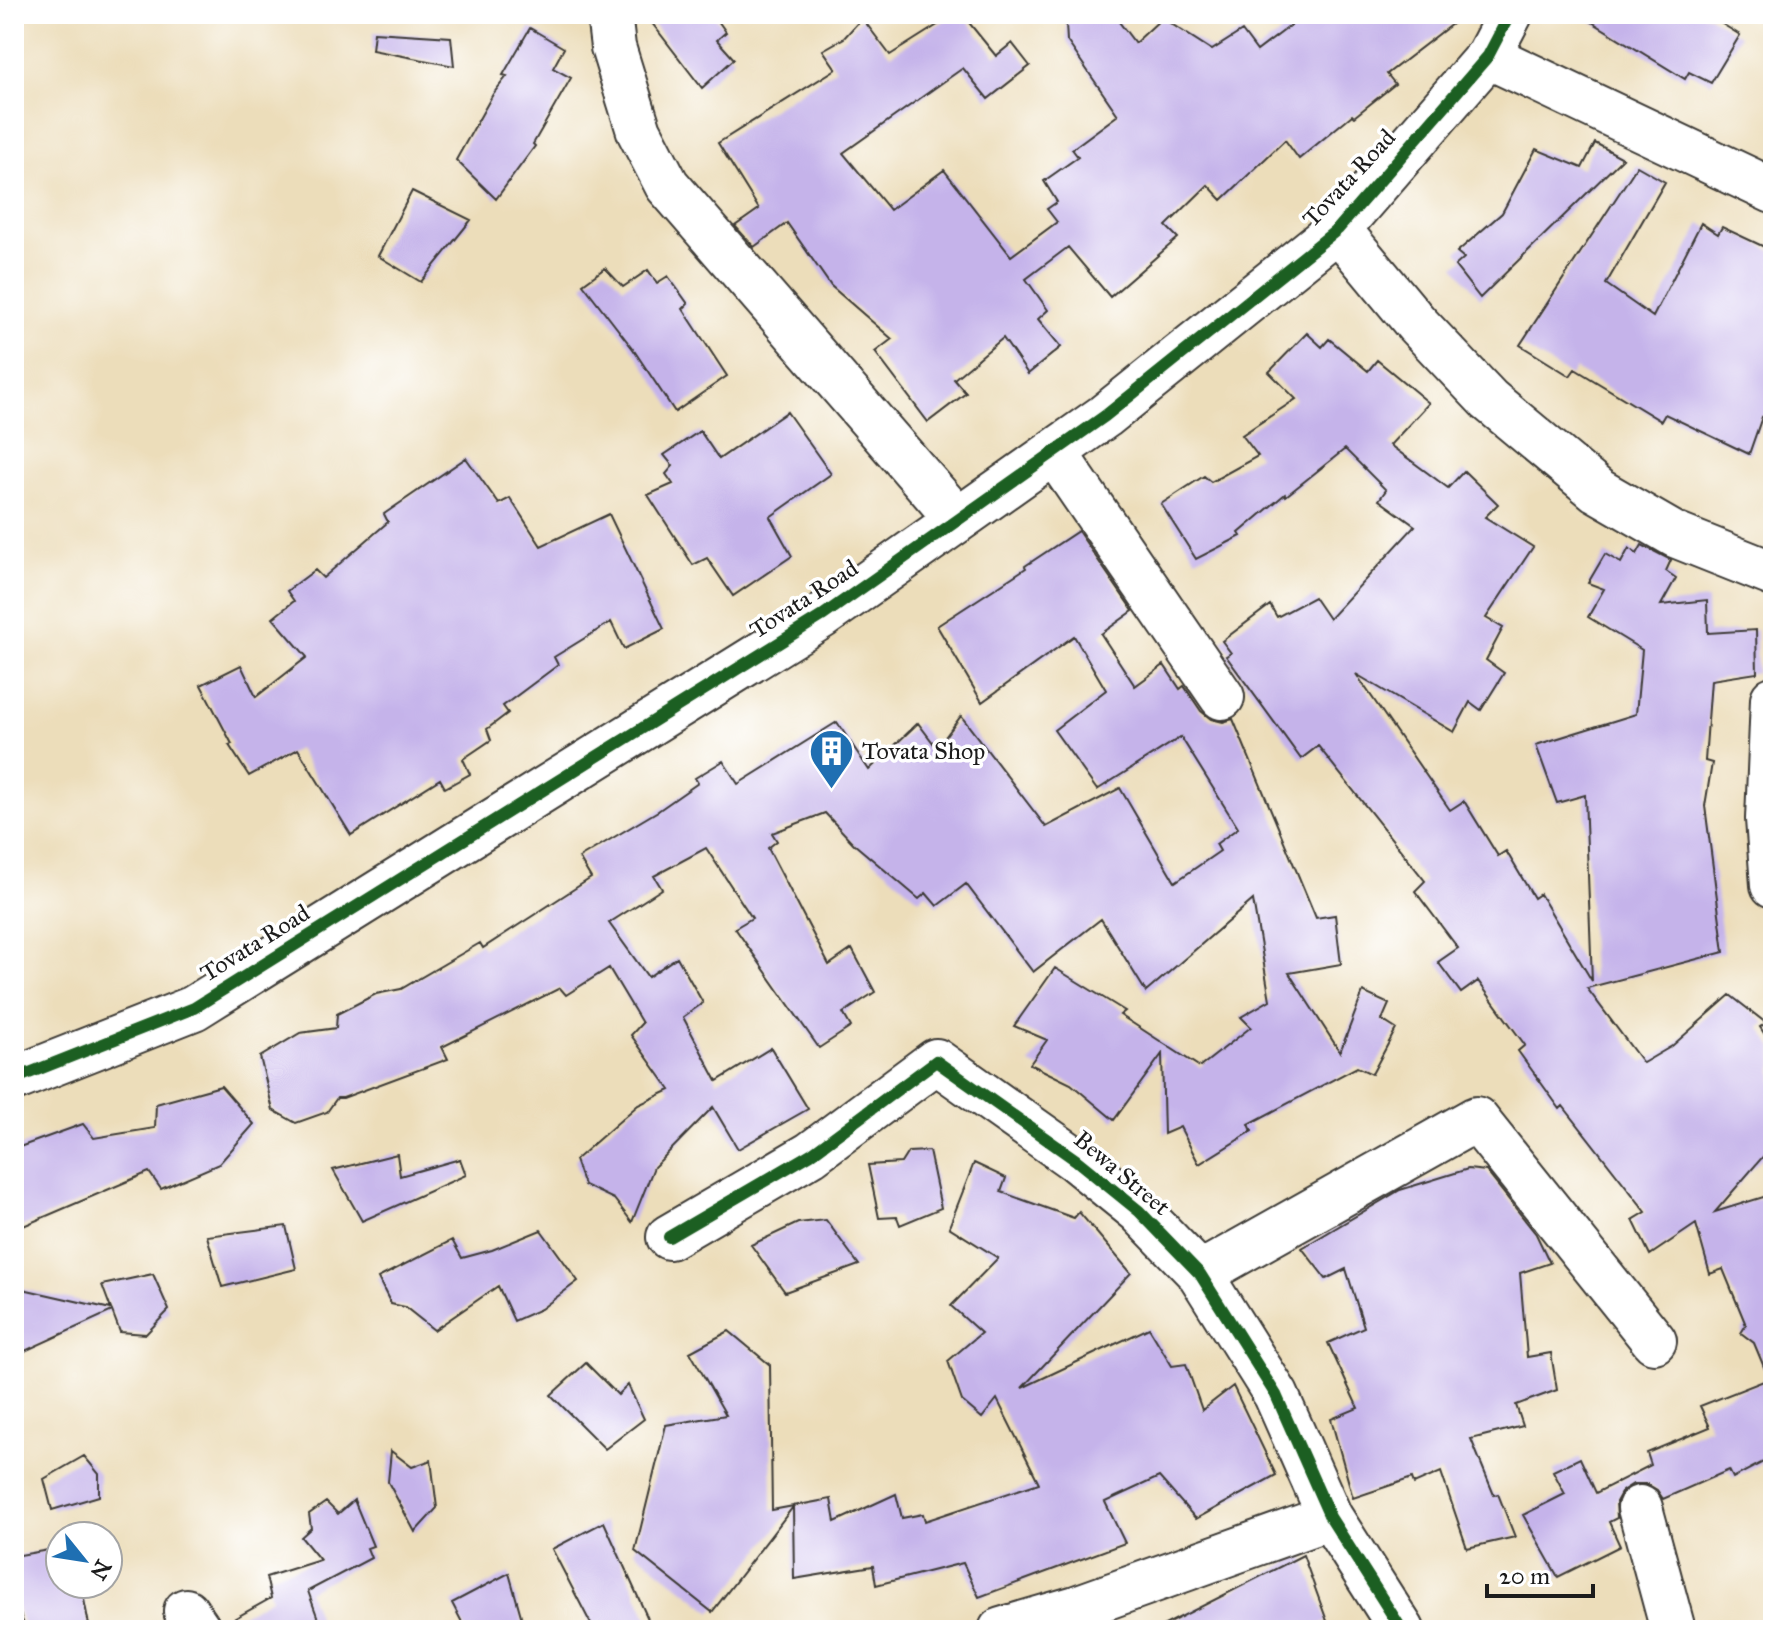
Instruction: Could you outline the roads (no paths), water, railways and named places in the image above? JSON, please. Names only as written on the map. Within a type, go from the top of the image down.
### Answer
[{"type":"street","points":[[609,14],[613,47],[639,131],[667,185],[958,520]]},
{"type":"street","name":"Tovata Road","points":[[14,1079],[194,1008],[822,616],[1105,416],[1338,229],[1488,56],[1510,14]]},
{"type":"street","points":[[1488,56],[1773,191]]},
{"type":"street","points":[[1338,229],[1416,323],[1489,400],[1597,490],[1675,535],[1773,574]]},
{"type":"street","points":[[1054,452],[1222,697]]},
{"type":"street","points":[[1773,699],[1768,819],[1773,885]]},
{"type":"street","name":"Bewa Street","points":[[669,1237],[811,1154],[936,1061],[1076,1160],[1128,1202],[1200,1274],[1276,1395],[1330,1517],[1402,1630]]},
{"type":"street","points":[[1200,1274],[1476,1119],[1654,1341]]},
{"type":"street","points":[[1640,1508],[1673,1630]]},
{"type":"street","points":[[1001,1630],[1076,1608],[1330,1517]]},
{"type":"place","name":"Tovata Shop","points":[[831,790]]}]
